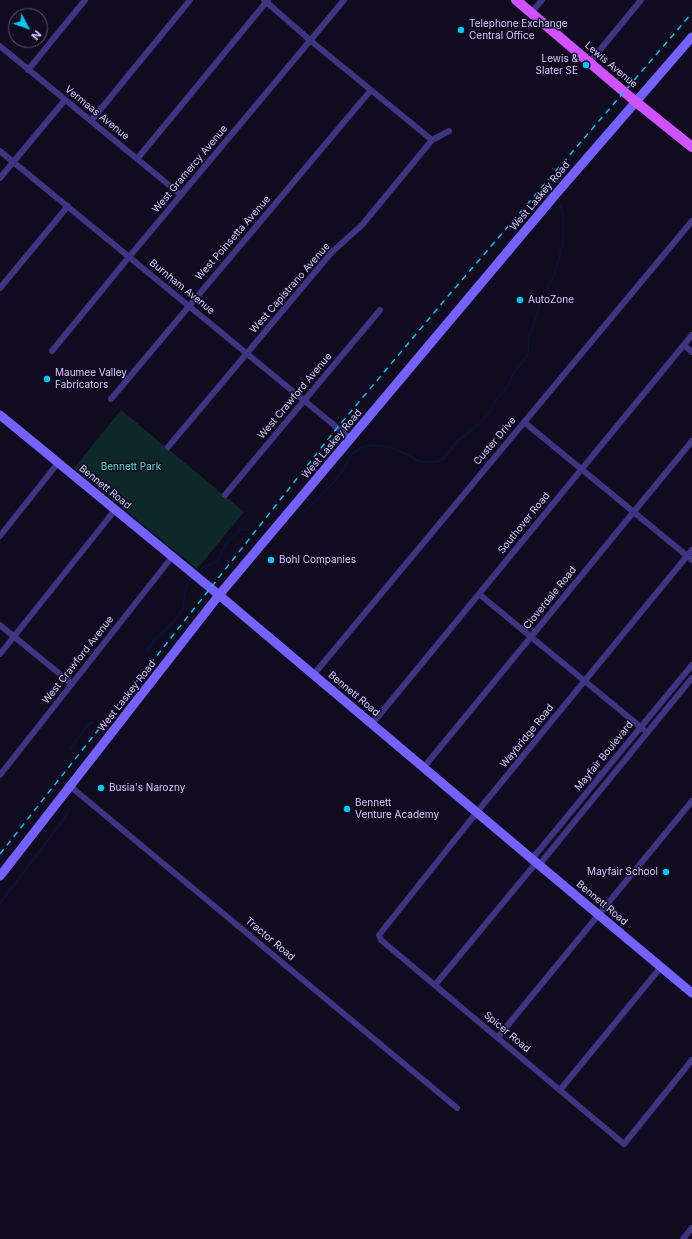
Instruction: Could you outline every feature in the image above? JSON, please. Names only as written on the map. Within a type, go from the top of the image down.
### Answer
[{"type":"main road","name":"Lewis Avenue","points":[[516,0],[636,102],[692,147]]},
{"type":"main road","name":"West Laskey Road","points":[[0,876],[219,595],[551,200],[692,36]]},
{"type":"main road","name":"Bennett Road","points":[[0,416],[314,674],[692,993]]},
{"type":"street","points":[[28,70],[86,0]]},
{"type":"street","points":[[91,121],[190,0]]},
{"type":"street","name":"West Gramercy Avenue","points":[[52,351],[344,0]]},
{"type":"street","points":[[531,12],[542,0]]},
{"type":"street","points":[[590,62],[641,0]]},
{"type":"street","points":[[137,159],[266,1],[311,41],[432,140]]},
{"type":"street","name":"Vermaas Avenue","points":[[0,46],[181,195]]},
{"type":"street","name":"West Poinsetta Avenue","points":[[111,399],[371,90]]},
{"type":"street","points":[[0,178],[65,100]]},
{"type":"street","name":"West Capistrano Avenue","points":[[168,447],[332,252],[362,225],[432,140],[449,131]]},
{"type":"street","name":"Burnham Avenue","points":[[0,151],[351,439]]},
{"type":"street","points":[[0,288],[68,206]]},
{"type":"street","name":"Custer Drive","points":[[314,674],[692,221]]},
{"type":"street","name":"West Crawford Avenue","points":[[226,495],[380,310]]},
{"type":"street","name":"Southover Road","points":[[372,724],[692,336]]},
{"type":"street","points":[[684,345],[692,352]]},
{"type":"street","points":[[524,422],[690,558]]},
{"type":"street","name":"Cloverdale Road","points":[[424,767],[692,441]]},
{"type":"street","points":[[0,536],[58,463]]},
{"type":"street","points":[[0,654],[115,510]]},
{"type":"street","name":"Waybridge Road","points":[[379,935],[477,812],[585,681],[690,558],[692,550]]},
{"type":"street","name":"West Crawford Avenue","points":[[0,775],[172,556]]},
{"type":"street","points":[[479,594],[648,732]]},
{"type":"street","points":[[0,625],[72,684]]},
{"type":"street","name":"Mayfair Boulevard","points":[[536,862],[692,664]]},
{"type":"street","name":"Mayfair Boulevard","points":[[435,985],[536,862],[648,732],[692,678]]},
{"type":"street","name":"Tractor Road","points":[[70,786],[457,1108]]},
{"type":"street","points":[[498,1038],[692,801]]},
{"type":"street","name":"Spicer Road","points":[[379,935],[381,940],[624,1144],[692,1060]]},
{"type":"street","points":[[560,1090],[661,967]]},
{"type":"street","points":[[683,1239],[692,1228]]},
{"type":"green space","name":"Bennett Park","points":[[121,410],[244,512],[197,569],[74,468]]},
{"type":"waterway","points":[[549,181],[552,187]]},
{"type":"waterway","points":[[304,511],[334,482],[353,453],[363,447],[372,445],[390,447],[420,462],[436,462],[444,458],[458,440],[466,435],[490,412],[495,401],[509,385],[514,372],[528,355],[529,335],[542,297],[555,273],[563,243],[563,215],[560,205]]},
{"type":"waterway","points":[[201,569],[217,561],[227,542],[240,530],[248,529]]},
{"type":"waterway","points":[[148,650],[154,640],[170,626],[183,609],[185,592],[190,580]]},
{"type":"waterway","points":[[70,750],[89,724],[93,722]]},
{"type":"waterway","points":[[0,903],[64,819],[69,809]]},
{"type":"railway","points":[[0,854],[337,428],[449,295],[692,13]]},
{"type":"place","name":"Telephone Exchange Central Office","points":[[461,30]]},
{"type":"place","name":"Lewis & Slater SE","points":[[586,65]]},
{"type":"place","name":"AutoZone","points":[[520,300]]},
{"type":"place","name":"Maumee Valley Fabricators","points":[[47,379]]},
{"type":"place","name":"Bohl Companies","points":[[271,560]]},
{"type":"place","name":"Busia's Narozny","points":[[101,788]]},
{"type":"place","name":"Bennett Venture Academy","points":[[347,809]]},
{"type":"place","name":"Mayfair School","points":[[666,872]]}]
